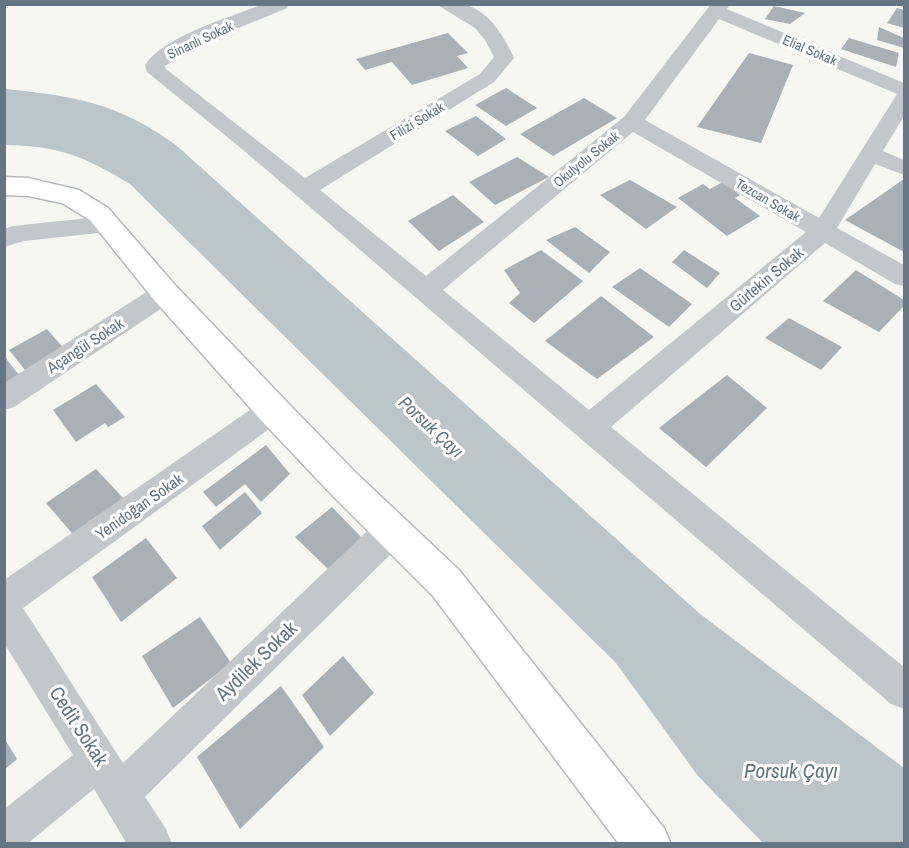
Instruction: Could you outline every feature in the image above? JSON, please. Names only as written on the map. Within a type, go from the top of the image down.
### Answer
[{"type":"street","name":"Sinanlı Sokak","points":[[280,4],[190,43],[159,59],[155,65],[158,72],[186,92],[304,189]]},
{"type":"street","points":[[445,4],[467,7]]},
{"type":"street","name":"Filizi Sokak","points":[[304,189],[487,78],[504,58],[496,38],[467,7]]},
{"type":"street","name":"Elial Sokak","points":[[718,8],[904,90]]},
{"type":"street","name":"Okulyolu Sokak","points":[[426,290],[632,122],[718,8]]},
{"type":"street","name":"Gürtekin Sokak","points":[[590,427],[823,231],[904,99]]},
{"type":"street","name":"Tezcan Sokak","points":[[632,122],[904,277]]},
{"type":"street","points":[[871,154],[904,168]]},
{"type":"street","points":[[4,186],[28,187],[70,196],[99,214],[165,293],[273,410],[453,592],[648,843]]},
{"type":"street","points":[[304,189],[904,691]]},
{"type":"street","points":[[4,238],[22,231],[108,225]]},
{"type":"street","name":"Açangül Sokak","points":[[4,398],[165,293]]},
{"type":"street","name":"Yenidoğan Sokak","points":[[4,601],[273,410]]},
{"type":"street","name":"Aydilek Sokak","points":[[121,793],[392,530]]},
{"type":"street","name":"Cedit Sokak","points":[[4,610],[151,843]]},
{"type":"street","points":[[4,836],[99,759]]},
{"type":"water","name":"Porsuk Çayı","points":[[5,89],[53,95],[96,104],[136,120],[177,146],[699,613],[904,768],[904,843],[763,843],[698,776],[616,663],[130,184],[70,154],[56,150],[5,145]]},
{"type":"building","points":[[774,6],[805,13],[790,24],[765,19]]},
{"type":"building","points":[[897,8],[904,10],[904,28],[887,23]]},
{"type":"building","points":[[879,27],[904,38],[904,48],[877,40]]},
{"type":"building","points":[[448,33],[468,53],[457,56],[468,68],[412,85],[392,62],[365,70],[356,59]]},
{"type":"building","points":[[849,38],[899,53],[896,67],[841,49]]},
{"type":"building","points":[[749,53],[793,65],[761,143],[697,127]]},
{"type":"building","points":[[506,88],[537,108],[506,126],[475,105]]},
{"type":"building","points":[[584,98],[617,118],[553,156],[520,134]]},
{"type":"building","points":[[476,116],[506,139],[478,156],[445,131]]},
{"type":"building","points":[[517,157],[549,177],[495,205],[469,182]]},
{"type":"building","points":[[904,179],[904,252],[845,220]]},
{"type":"building","points":[[630,180],[677,207],[646,229],[600,195]]},
{"type":"building","points":[[723,182],[740,195],[735,198],[760,216],[727,236],[678,198],[703,184],[710,189]]},
{"type":"building","points":[[453,195],[484,222],[439,251],[408,221]]},
{"type":"building","points":[[575,227],[610,252],[589,273],[546,240]]},
{"type":"building","points":[[541,250],[583,281],[534,323],[509,303],[520,293],[504,270]]},
{"type":"building","points":[[684,250],[720,273],[707,288],[672,262]]},
{"type":"building","points":[[640,268],[692,304],[669,327],[612,287]]},
{"type":"building","points":[[856,270],[904,300],[904,306],[879,332],[823,301]]},
{"type":"building","points":[[601,296],[654,337],[597,379],[545,341]]},
{"type":"building","points":[[789,318],[842,347],[821,370],[765,338]]},
{"type":"building","points":[[47,329],[66,351],[29,375],[9,350]]},
{"type":"building","points":[[4,356],[23,380],[4,392]]},
{"type":"building","points":[[727,375],[767,408],[706,467],[659,428]]},
{"type":"building","points":[[96,384],[125,417],[108,427],[105,423],[76,442],[53,410]]},
{"type":"building","points":[[266,445],[290,474],[261,502],[245,484],[216,507],[203,492]]},
{"type":"building","points":[[96,469],[127,502],[77,539],[46,503]]},
{"type":"building","points":[[245,492],[262,513],[220,550],[202,526]]},
{"type":"building","points":[[332,507],[364,540],[329,570],[295,537]]},
{"type":"building","points":[[146,538],[177,578],[121,622],[92,577]]},
{"type":"building","points":[[200,617],[231,663],[173,708],[142,656]]},
{"type":"building","points":[[343,656],[374,693],[330,736],[302,695]]},
{"type":"building","points":[[281,686],[324,747],[240,829],[197,757]]},
{"type":"building","points":[[4,738],[17,759],[4,770]]}]
